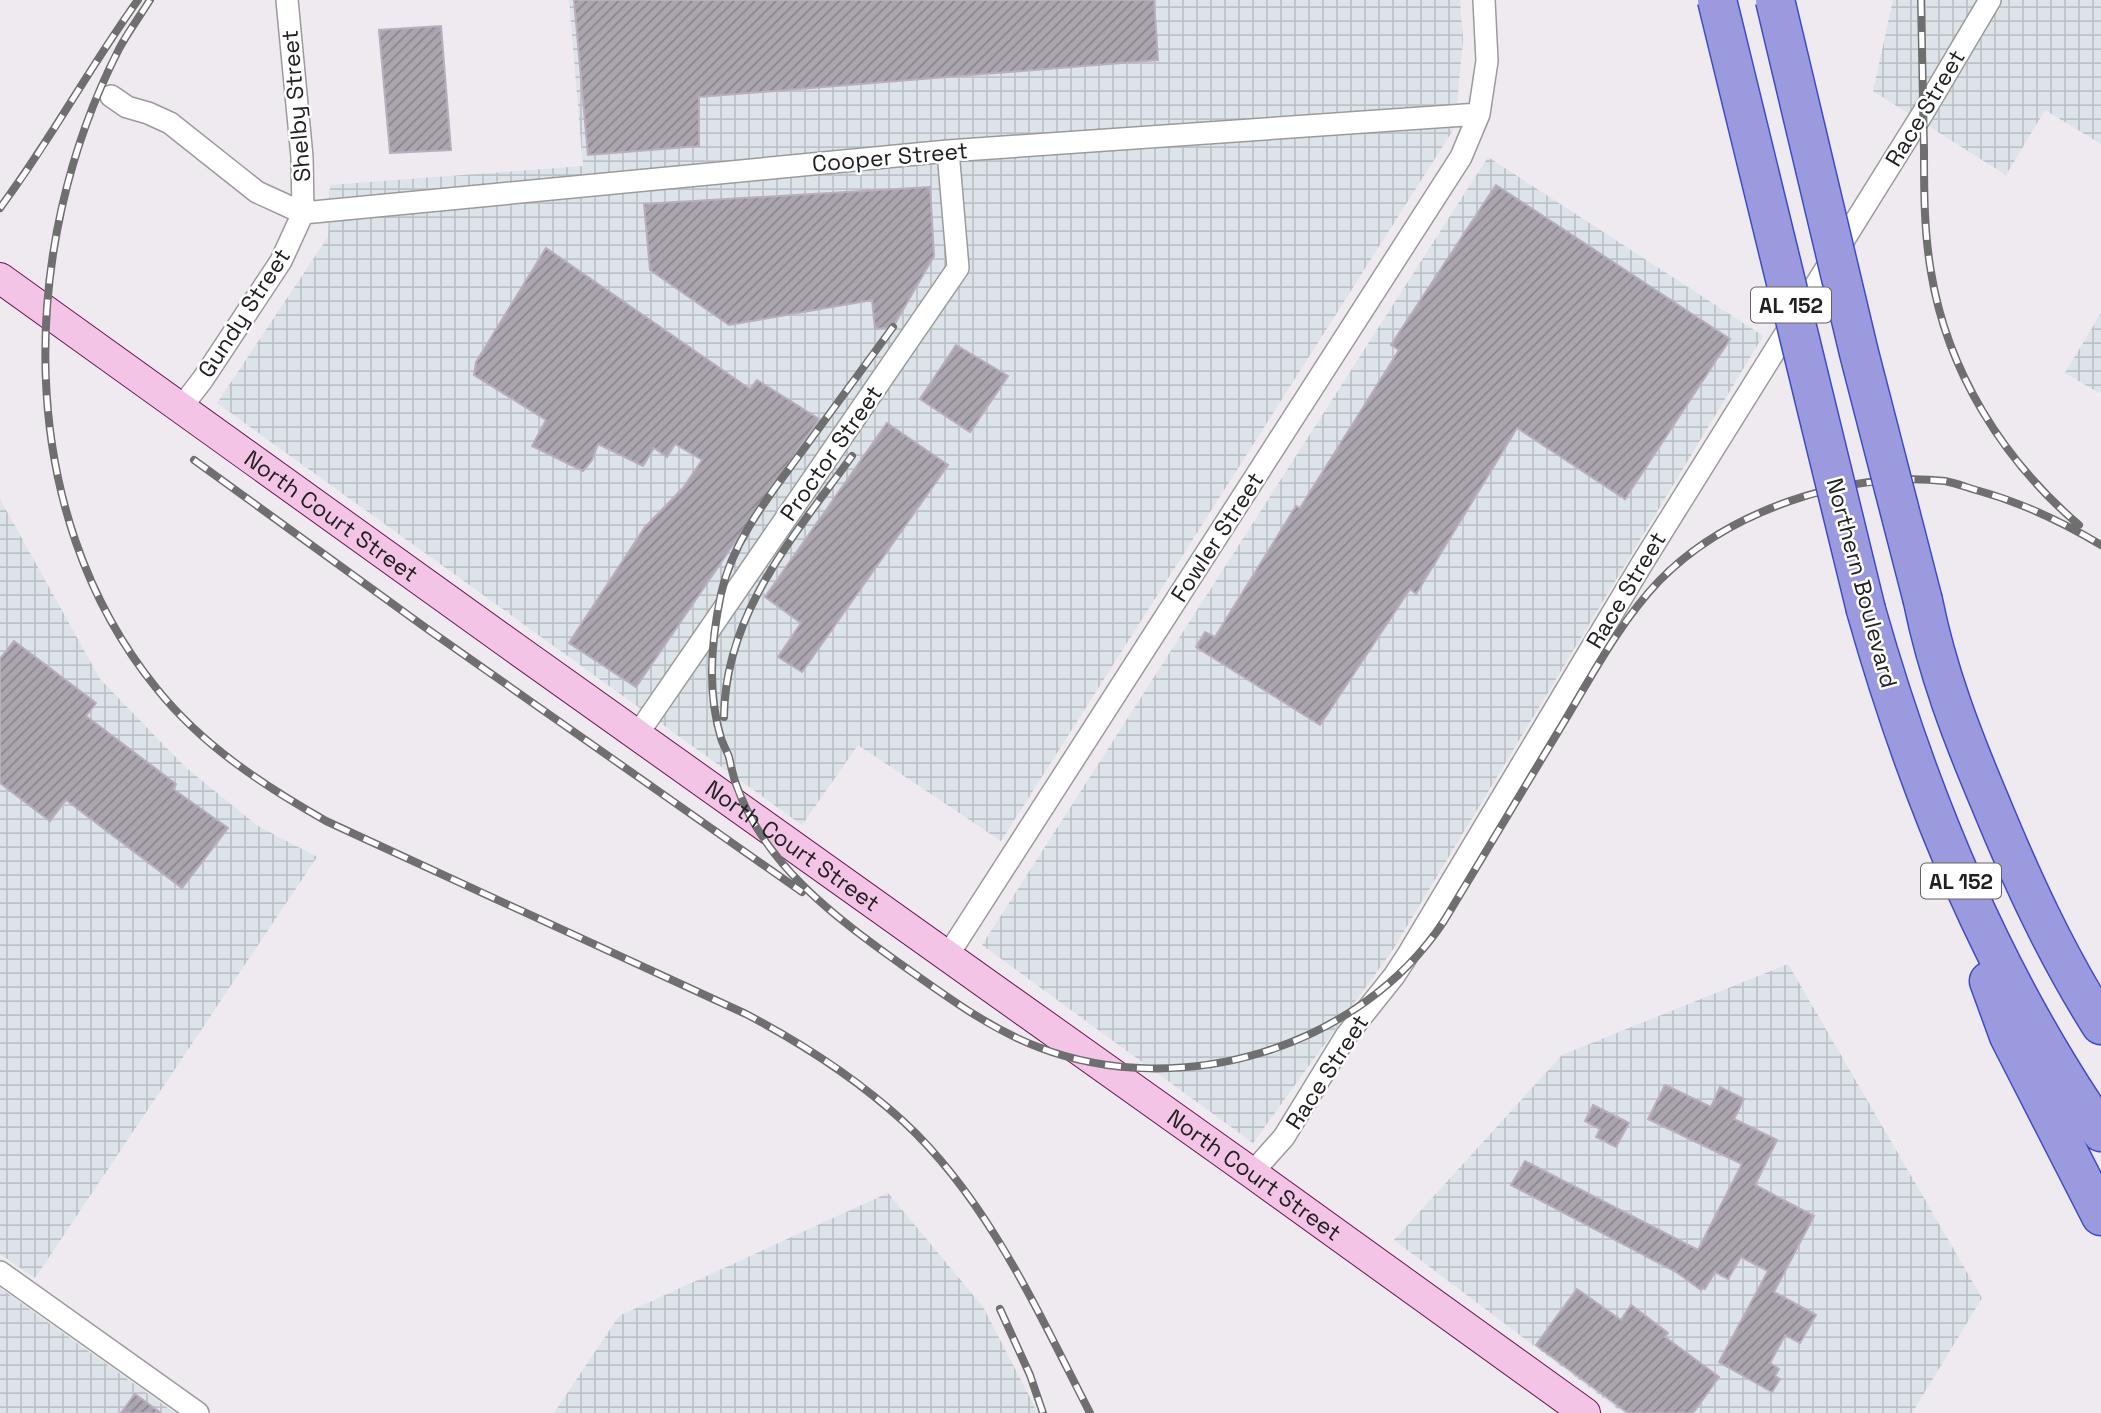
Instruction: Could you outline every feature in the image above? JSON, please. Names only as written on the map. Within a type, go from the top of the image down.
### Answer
[{"type":"highway","name":"Northern Boulevard","points":[[1717,0],[1866,610],[1916,765],[1960,878],[2028,1014],[2101,1132]]},
{"type":"highway","name":"AL 152","points":[[1776,0],[1859,353],[1945,688],[2018,870],[2047,931],[2101,1025]]},
{"type":"highway","points":[[1960,878],[1988,978],[2009,1036],[2101,1216]]},
{"type":"main road","name":"North Court Street","points":[[0,278],[1585,1413]]},
{"type":"street","name":"Shelby Street","points":[[287,0],[302,157],[303,213]]},
{"type":"street","name":"Fowler Street","points":[[948,955],[1461,157],[1479,114],[1487,61],[1484,0]]},
{"type":"street","name":"Race Street","points":[[1252,1173],[1284,1138],[1346,1037],[1409,953],[1636,573],[1923,113],[1990,0]]},
{"type":"street","points":[[111,96],[127,107],[170,123],[257,192],[303,213]]},
{"type":"street","name":"Cooper Street","points":[[303,213],[948,151],[1479,114]]},
{"type":"street","name":"Proctor Street","points":[[637,735],[958,268],[948,151]]},
{"type":"street","name":"Gundy Street","points":[[180,409],[281,261],[303,213]]},
{"type":"street","points":[[0,1272],[198,1413]]},
{"type":"shaded area","points":[[569,0],[1460,0],[1463,39],[1455,127],[1001,841],[858,745],[802,825],[217,403],[328,237],[330,185],[583,166]]},
{"type":"shaded area","points":[[1893,0],[2101,0],[2101,144],[2045,110],[2006,175],[1873,91]]},
{"type":"shaded area","points":[[1488,157],[1763,336],[1392,951],[1253,1143],[982,945]]},
{"type":"shaded area","points":[[2101,313],[2101,394],[2065,373]]},
{"type":"shaded area","points":[[0,499],[100,679],[185,767],[258,826],[317,857],[35,1278],[0,1254]]},
{"type":"shaded area","points":[[1788,964],[1982,1298],[1912,1413],[1623,1413],[1394,1240],[1562,1055]]},
{"type":"shaded area","points":[[888,1193],[983,1307],[1038,1413],[554,1413],[619,1316]]},
{"type":"shaded area","points":[[0,1288],[175,1413],[0,1413]]},
{"type":"building","points":[[574,0],[1154,0],[1158,60],[699,97],[699,146],[588,155]]},
{"type":"building","points":[[441,26],[451,150],[390,153],[379,30]]},
{"type":"building","points":[[1496,185],[1730,339],[1625,499],[1517,428],[1416,594],[1410,589],[1320,725],[1196,647],[1205,632],[1215,637],[1296,506],[1300,508],[1399,350],[1391,345]]},
{"type":"building","points":[[930,187],[934,256],[893,327],[875,329],[872,300],[729,325],[650,270],[644,204]]},
{"type":"building","points":[[546,248],[750,389],[757,380],[819,419],[636,687],[569,643],[645,527],[683,488],[702,460],[675,444],[667,457],[654,448],[643,466],[598,444],[592,460],[583,471],[532,446],[546,420],[474,375],[476,362]]},
{"type":"building","points":[[956,345],[1008,376],[970,432],[920,399]]},
{"type":"building","points":[[887,423],[948,465],[802,672],[778,657],[801,623],[765,597]]},
{"type":"building","points":[[14,641],[96,703],[86,716],[176,784],[173,789],[228,828],[182,888],[66,800],[50,821],[0,783],[0,659]]},
{"type":"building","points":[[1665,1085],[1711,1107],[1720,1087],[1744,1099],[1734,1119],[1777,1140],[1755,1185],[1814,1216],[1774,1292],[1816,1315],[1800,1343],[1785,1335],[1770,1363],[1779,1369],[1775,1376],[1780,1379],[1772,1392],[1719,1362],[1768,1271],[1741,1257],[1728,1279],[1715,1272],[1705,1289],[1701,1290],[1676,1272],[1511,1185],[1525,1161],[1698,1250],[1742,1164],[1648,1119]]},
{"type":"building","points":[[1593,1105],[1629,1123],[1616,1147],[1596,1137],[1600,1129],[1585,1121]]},
{"type":"building","points":[[1577,1289],[1621,1320],[1631,1305],[1668,1333],[1665,1337],[1719,1377],[1693,1413],[1628,1413],[1536,1345]]},
{"type":"building","points":[[135,1394],[161,1413],[121,1413]]},
{"type":"railway","points":[[0,208],[138,0]]},
{"type":"railway","points":[[150,0],[119,49],[86,126],[62,207],[48,291],[46,376],[55,460],[76,542],[110,618],[157,689],[194,729],[235,763],[326,821],[746,1014],[788,1037],[848,1076],[904,1122],[962,1187],[1031,1297],[1090,1413]]},
{"type":"railway","points":[[1921,0],[1924,196],[1929,257],[1939,309],[1965,378],[2003,442],[2051,500],[2079,525]]},
{"type":"railway","points":[[893,327],[754,518],[734,555],[721,594],[713,648],[712,685],[721,738],[748,813],[764,840],[804,887],[827,908],[902,965],[984,1021],[1038,1047],[1093,1063],[1150,1068],[1207,1065],[1263,1052],[1316,1031],[1365,1002],[1408,965],[1444,921],[1598,664],[1645,596],[1687,556],[1719,534],[1754,516],[1791,501],[1869,482],[1945,481],[2024,506],[2101,545]]},
{"type":"railway","points":[[724,717],[727,679],[736,644],[750,610],[786,546],[852,456]]},
{"type":"railway","points":[[194,460],[426,628],[802,892]]},
{"type":"railway","points":[[1000,1309],[1030,1375],[1043,1413]]}]
